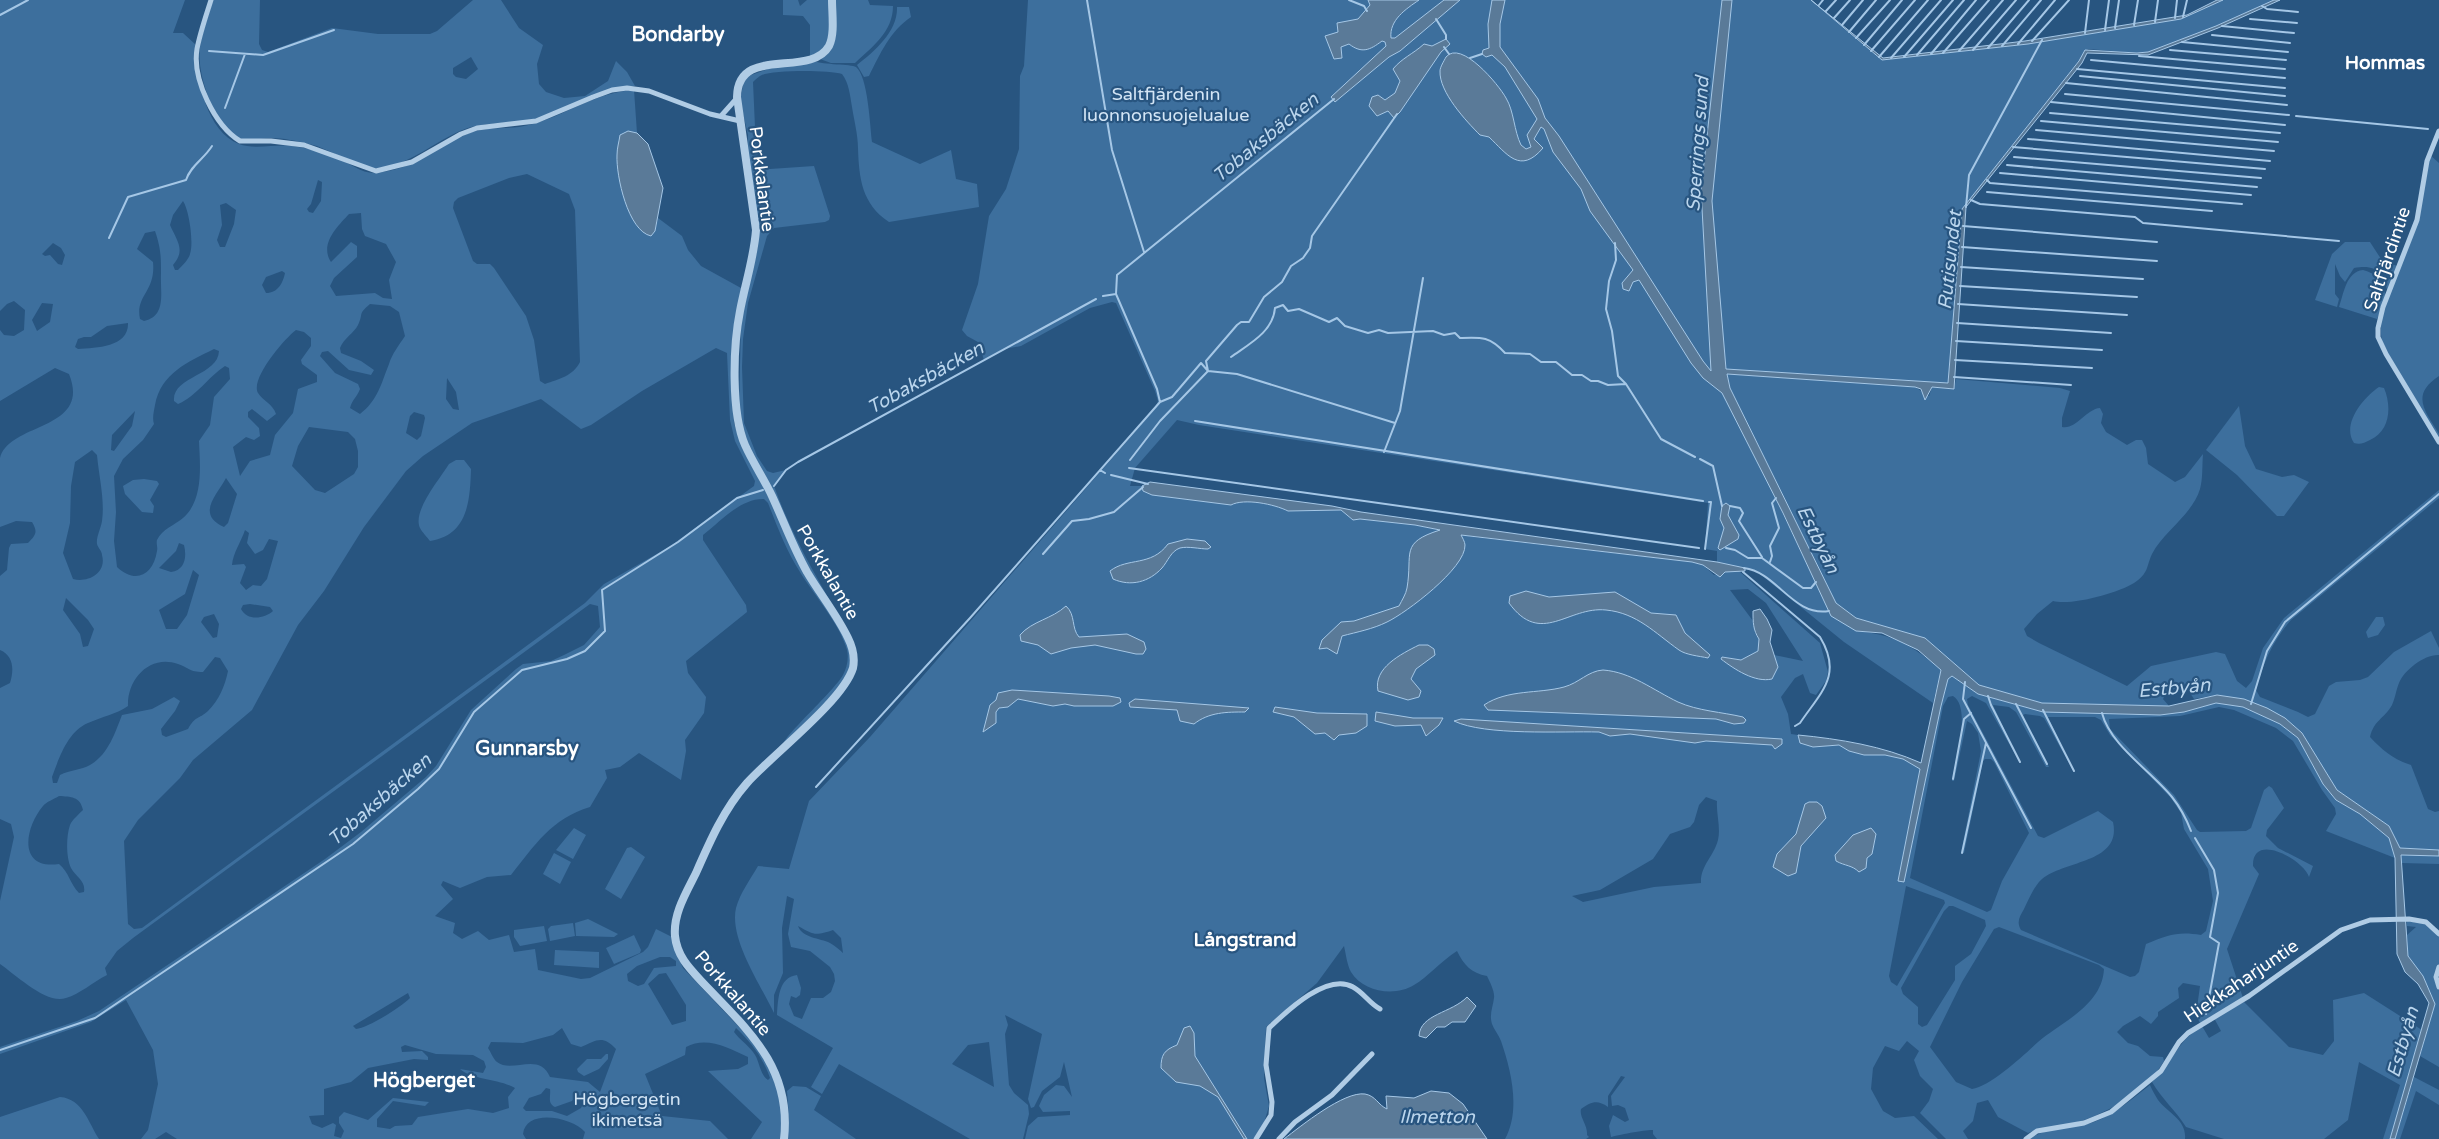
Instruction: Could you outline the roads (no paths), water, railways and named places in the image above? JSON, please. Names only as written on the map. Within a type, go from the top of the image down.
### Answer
[{"type":"street","points":[[211,0],[197,51],[198,69],[213,113],[222,127],[240,141],[257,143],[271,140],[304,145],[376,171],[412,162],[461,134],[477,128],[536,120],[612,90],[643,90],[740,121]]},
{"type":"street","name":"Porkkalantie","points":[[784,1139],[786,1112],[783,1094],[768,1056],[689,969],[681,957],[675,938],[679,909],[728,809],[750,780],[840,690],[851,672],[854,662],[853,650],[848,638],[815,585],[790,539],[771,494],[745,446],[738,423],[736,340],[739,313],[755,245],[756,230],[737,97],[741,79],[753,70],[811,59],[826,50],[832,34],[832,0]]},
{"type":"street","points":[[720,116],[737,97]]},
{"type":"street","name":"Saltfjärdintie","points":[[2439,132],[2427,161],[2417,220],[2383,307],[2378,328],[2380,344],[2439,442]]},
{"type":"street","name":"Hiekkaharjuntie","points":[[2026,1139],[2037,1131],[2077,1124],[2111,1112],[2161,1072],[2179,1042],[2193,1029],[2249,996],[2341,930],[2370,920],[2409,919],[2426,922],[2439,934]]},
{"type":"street","points":[[2439,967],[2436,977],[2439,987]]},
{"type":"street","points":[[1256,1139],[1271,1116],[1272,1102],[1266,1065],[1269,1028],[1313,992],[1341,983],[1353,986],[1371,1004],[1380,1008]]},
{"type":"street","points":[[1279,1139],[1296,1122],[1332,1095],[1372,1054]]},
{"type":"water","points":[[1368,0],[1419,0],[1404,11],[1396,20],[1391,32],[1391,38],[1395,38],[1444,0],[1460,0],[1400,51],[1389,57],[1335,102],[1331,97],[1386,46],[1385,42],[1382,41],[1370,49],[1362,50],[1349,44],[1341,47],[1342,58],[1334,59],[1325,36],[1338,32],[1337,23],[1358,19],[1370,5]]},
{"type":"water","points":[[1492,0],[1505,0],[1500,24],[1500,47],[1538,99],[1545,118],[1559,136],[1711,371],[1701,190],[1722,0],[1732,0],[1712,201],[1726,369],[1948,383],[1962,209],[2079,61],[2085,50],[2148,52],[2216,26],[2274,0],[2280,0],[2218,28],[2148,55],[2087,53],[2082,63],[1966,207],[1954,389],[1932,387],[1925,400],[1921,389],[1915,387],[1727,374],[1730,388],[1836,603],[1856,618],[1925,638],[1979,685],[2042,703],[2169,706],[2217,695],[2244,699],[2267,708],[2285,718],[2302,733],[2337,790],[2389,826],[2400,848],[2439,850],[2439,856],[2401,855],[2408,956],[2423,976],[2435,1004],[2395,1139],[2390,1139],[2429,1003],[2418,984],[2405,972],[2397,954],[2395,858],[2389,838],[2360,814],[2336,800],[2323,784],[2298,738],[2280,724],[2243,707],[2216,703],[2184,712],[2160,715],[2043,712],[1978,694],[1952,676],[1948,679],[1941,706],[1904,882],[1898,881],[1920,769],[1903,759],[1885,755],[1864,755],[1849,751],[1839,745],[1813,747],[1800,743],[1798,735],[1861,744],[1892,752],[1921,763],[1941,670],[1918,650],[1882,633],[1856,631],[1831,616],[1783,513],[1722,393],[1703,378],[1691,363],[1639,280],[1633,282],[1629,291],[1623,289],[1622,283],[1633,270],[1590,211],[1581,189],[1553,152],[1544,129],[1541,127],[1534,139],[1543,148],[1535,156],[1521,161],[1508,155],[1489,137],[1480,135],[1454,106],[1444,88],[1440,71],[1446,57],[1453,53],[1461,54],[1470,59],[1496,84],[1509,103],[1521,145],[1526,149],[1531,147],[1527,135],[1537,119],[1505,67],[1492,55],[1486,57],[1482,54],[1483,50],[1489,48],[1488,24]]},
{"type":"water","points":[[1811,0],[1883,58],[2025,41],[2187,15],[2217,0],[2223,0],[2181,19],[2028,44],[1882,60]]},
{"type":"water","points":[[1446,39],[1450,44],[1441,52],[1400,112],[1394,118],[1388,111],[1377,116],[1369,106],[1372,97],[1378,95],[1385,100],[1395,93],[1400,81],[1393,69],[1424,44],[1432,46]]},
{"type":"water","points":[[628,131],[637,133],[648,144],[663,188],[655,231],[651,236],[643,232],[636,224],[630,214],[621,189],[617,150],[620,135]]},
{"type":"water","points":[[1150,482],[1332,506],[1361,512],[1717,562],[1745,568],[1745,571],[1725,572],[1720,577],[1703,565],[1692,562],[1461,535],[1465,545],[1463,555],[1434,589],[1387,622],[1376,627],[1342,636],[1337,654],[1327,648],[1319,649],[1322,640],[1341,622],[1354,621],[1399,606],[1405,595],[1410,551],[1413,545],[1427,535],[1440,530],[1415,525],[1360,519],[1353,520],[1341,510],[1288,511],[1275,506],[1251,502],[1231,505],[1152,495],[1143,491],[1142,486]]},
{"type":"water","points":[[1726,503],[1730,506],[1728,515],[1739,535],[1738,539],[1720,550],[1718,548],[1724,528],[1720,519],[1722,506]]},
{"type":"water","points":[[1187,539],[1205,541],[1211,547],[1208,549],[1187,547],[1177,549],[1157,573],[1146,580],[1126,583],[1113,579],[1110,571],[1117,567],[1147,559],[1161,551],[1168,544]]},
{"type":"water","points":[[1526,591],[1549,597],[1615,592],[1651,613],[1676,615],[1685,633],[1710,655],[1708,658],[1682,652],[1636,619],[1617,612],[1592,610],[1555,622],[1532,622],[1521,616],[1509,603],[1510,596]]},
{"type":"water","points":[[1066,606],[1071,613],[1075,630],[1079,637],[1127,634],[1144,642],[1146,649],[1143,654],[1136,654],[1095,645],[1071,648],[1051,654],[1038,645],[1021,641],[1020,635],[1025,630]]},
{"type":"water","points":[[1760,609],[1772,630],[1770,642],[1778,667],[1772,679],[1765,680],[1738,671],[1721,659],[1722,657],[1741,660],[1758,651],[1759,639],[1754,629],[1753,611]]},
{"type":"water","points":[[1419,645],[1428,645],[1434,649],[1435,655],[1416,669],[1411,679],[1421,691],[1419,697],[1408,700],[1378,691],[1380,675],[1384,669],[1397,657]]},
{"type":"water","points":[[1603,670],[1623,674],[1642,682],[1686,705],[1743,717],[1746,720],[1744,723],[1734,724],[1716,719],[1488,710],[1484,705],[1503,696],[1564,687]]},
{"type":"water","points":[[1012,690],[1109,696],[1120,698],[1121,702],[1113,706],[1074,706],[1065,704],[1053,706],[1018,699],[1008,707],[999,708],[996,712],[996,723],[983,732],[990,705],[996,700],[998,693]]},
{"type":"water","points":[[1135,699],[1249,708],[1245,712],[1212,715],[1194,724],[1180,721],[1177,710],[1130,707],[1129,703]]},
{"type":"water","points":[[1275,707],[1317,713],[1367,714],[1367,726],[1356,733],[1339,735],[1334,740],[1325,733],[1315,734],[1294,717],[1273,712]]},
{"type":"water","points":[[1376,712],[1413,718],[1443,718],[1439,725],[1426,736],[1421,725],[1395,726],[1375,721]]},
{"type":"water","points":[[1461,719],[1782,739],[1782,744],[1775,749],[1772,745],[1706,741],[1695,743],[1630,734],[1610,736],[1599,732],[1504,731],[1468,726],[1454,721]]},
{"type":"water","points":[[1817,802],[1822,806],[1826,818],[1801,846],[1796,873],[1788,876],[1773,867],[1777,854],[1796,834],[1805,804]]},
{"type":"water","points":[[1871,828],[1876,834],[1872,854],[1867,858],[1866,868],[1859,872],[1836,861],[1835,855],[1853,835]]},
{"type":"water","points":[[1467,997],[1476,1006],[1465,1022],[1452,1022],[1445,1027],[1437,1027],[1426,1038],[1419,1036],[1425,1023],[1431,1018],[1453,1007]]},
{"type":"water","points":[[1190,1026],[1194,1033],[1195,1056],[1247,1139],[1244,1139],[1218,1097],[1200,1086],[1176,1082],[1161,1068],[1164,1054],[1177,1045],[1184,1028]]},
{"type":"water","name":"Ilmetton","points":[[1431,1091],[1449,1093],[1463,1104],[1487,1139],[1284,1139],[1323,1110],[1346,1098],[1356,1095],[1369,1095],[1387,1109],[1386,1096],[1414,1098]]},
{"type":"waterway","points":[[0,15],[28,0]]},
{"type":"waterway","points":[[1087,0],[1112,150],[1144,252]]},
{"type":"waterway","points":[[1349,0],[1364,6],[1367,11]]},
{"type":"waterway","points":[[1819,5],[1823,0]]},
{"type":"waterway","points":[[1826,11],[1836,0]]},
{"type":"waterway","points":[[1834,18],[1850,0]]},
{"type":"waterway","points":[[1842,25],[1863,0]]},
{"type":"waterway","points":[[1849,32],[1876,0]]},
{"type":"waterway","points":[[1856,38],[1890,0]]},
{"type":"waterway","points":[[1864,45],[1902,0]]},
{"type":"waterway","points":[[1871,51],[1915,0]]},
{"type":"waterway","points":[[1879,57],[1928,0]]},
{"type":"waterway","points":[[1891,58],[1941,0]]},
{"type":"waterway","points":[[1904,57],[1953,0]]},
{"type":"waterway","points":[[1917,55],[1964,0]]},
{"type":"waterway","points":[[1931,54],[1976,0]]},
{"type":"waterway","points":[[1943,53],[1989,0]]},
{"type":"waterway","points":[[1959,51],[2003,0]]},
{"type":"waterway","points":[[1973,50],[2016,0]]},
{"type":"waterway","points":[[1988,48],[2029,0]]},
{"type":"waterway","points":[[2002,46],[2041,0]]},
{"type":"waterway","points":[[2018,44],[2055,0]]},
{"type":"waterway","points":[[2032,41],[2069,0]]},
{"type":"waterway","points":[[2085,33],[2089,0]]},
{"type":"waterway","points":[[2105,30],[2109,0]]},
{"type":"waterway","points":[[2115,28],[2119,0]]},
{"type":"waterway","points":[[2134,25],[2138,0]]},
{"type":"waterway","points":[[2155,22],[2158,0]]},
{"type":"waterway","points":[[2175,18],[2177,0]]},
{"type":"waterway","points":[[2183,17],[2187,0]]},
{"type":"waterway","points":[[2262,6],[2267,9],[2298,12]]},
{"type":"waterway","points":[[1436,19],[1446,35],[1446,39]]},
{"type":"waterway","points":[[2250,19],[2297,23]]},
{"type":"waterway","points":[[2222,26],[2294,33]]},
{"type":"waterway","points":[[209,51],[263,55],[334,30]]},
{"type":"waterway","points":[[2212,35],[2290,43]]},
{"type":"waterway","name":"Rutisundet","points":[[1966,207],[1969,175],[2042,40]]},
{"type":"waterway","points":[[2182,42],[2288,52]]},
{"type":"waterway","points":[[1444,47],[1449,54]]},
{"type":"waterway","points":[[2170,50],[2286,60]]},
{"type":"waterway","points":[[225,108],[245,54]]},
{"type":"waterway","points":[[1470,58],[1482,54]]},
{"type":"waterway","points":[[2139,56],[2285,69]]},
{"type":"waterway","points":[[2091,60],[2285,78]]},
{"type":"waterway","points":[[2077,69],[2285,88]]},
{"type":"waterway","points":[[2080,76],[2285,96]]},
{"type":"waterway","points":[[2066,83],[2287,105]]},
{"type":"waterway","points":[[2065,94],[2289,115]]},
{"type":"waterway","name":"Tobaksbäcken","points":[[1103,296],[1116,294],[1117,275],[1334,99]]},
{"type":"waterway","points":[[2051,102],[2285,125]]},
{"type":"waterway","points":[[2050,113],[2280,133]]},
{"type":"waterway","points":[[1130,460],[1160,421],[1208,371],[1206,361],[1237,325],[1241,322],[1249,322],[1264,297],[1282,282],[1291,266],[1303,258],[1310,248],[1312,236],[1397,114]]},
{"type":"waterway","points":[[2296,116],[2428,129]]},
{"type":"waterway","points":[[2041,121],[2278,142]]},
{"type":"waterway","points":[[2036,130],[2274,151]]},
{"type":"waterway","points":[[2028,139],[2270,161]]},
{"type":"waterway","points":[[109,238],[128,197],[186,180],[191,170],[212,146]]},
{"type":"waterway","points":[[2013,147],[2265,169]]},
{"type":"waterway","points":[[2014,157],[2261,178]]},
{"type":"waterway","points":[[2007,165],[2257,187]]},
{"type":"waterway","points":[[2000,173],[2251,195]]},
{"type":"waterway","points":[[1987,180],[1990,183],[2242,204]]},
{"type":"waterway","points":[[1987,192],[2212,211]]},
{"type":"waterway","points":[[1971,200],[1980,204],[2135,217],[2143,223],[2339,241]]},
{"type":"waterway","name":"Rutisundet","points":[[1963,226],[2157,242]]},
{"type":"waterway","points":[[1615,243],[1616,260],[1609,281],[1606,309],[1612,331],[1618,376],[1626,384],[1661,439],[1695,457]]},
{"type":"waterway","name":"Rutisundet","points":[[1962,247],[2157,261]]},
{"type":"waterway","name":"Rutisundet","points":[[1961,267],[2143,279]]},
{"type":"waterway","points":[[1384,452],[1400,411],[1423,278]]},
{"type":"waterway","name":"Rutisundet","points":[[1960,286],[2137,297]]},
{"type":"waterway","points":[[816,787],[970,618],[1160,402],[1157,389],[1116,294]]},
{"type":"waterway","name":"Tobaksbäcken","points":[[774,486],[786,470],[798,462],[1096,299]]},
{"type":"waterway","name":"Rutisundet","points":[[1958,304],[2127,315]]},
{"type":"waterway","points":[[1231,357],[1259,337],[1270,324],[1275,308],[1283,305],[1288,311],[1299,309],[1329,322],[1337,318],[1345,326],[1368,333],[1379,330],[1388,333],[1433,331],[1444,335],[1455,333],[1460,338],[1485,339],[1495,343],[1505,353],[1530,354],[1541,362],[1556,362],[1572,375],[1582,375],[1591,381],[1598,381],[1608,385],[1626,384]]},
{"type":"waterway","points":[[1957,323],[2111,333]]},
{"type":"waterway","points":[[1956,341],[2102,350]]},
{"type":"waterway","points":[[1955,360],[2092,368]]},
{"type":"waterway","points":[[1160,402],[1172,397],[1201,363],[1208,371],[1237,374],[1395,423]]},
{"type":"waterway","points":[[1954,377],[2071,385]]},
{"type":"waterway","points":[[1195,421],[1703,501]]},
{"type":"waterway","points":[[1700,459],[1713,466],[1722,506]]},
{"type":"waterway","points":[[1129,468],[1699,548]]},
{"type":"waterway","points":[[1100,470],[1105,473]]},
{"type":"waterway","points":[[1111,475],[1148,484]]},
{"type":"waterway","points":[[1043,554],[1072,521],[1089,519],[1114,512],[1143,487]]},
{"type":"waterway","name":"Tobaksbäcken","points":[[0,1050],[95,1018],[353,844],[439,769],[474,712],[522,670],[567,659],[585,651],[605,631],[602,590],[678,542],[737,498],[763,490]]},
{"type":"waterway","points":[[2251,704],[2267,651],[2285,622],[2439,494]]},
{"type":"waterway","points":[[1770,562],[1772,556],[1770,546],[1779,528],[1772,503],[1776,498]]},
{"type":"waterway","points":[[1705,549],[1711,502],[1709,502]]},
{"type":"waterway","points":[[1730,506],[1740,508],[1743,513],[1739,521],[1762,557]]},
{"type":"waterway","points":[[1726,548],[1735,550],[1748,558],[1762,558],[1803,588],[1811,588],[1816,582]]},
{"type":"waterway","points":[[1744,568],[1756,571],[1766,577],[1805,607],[1816,611],[1829,611]]},
{"type":"waterway","points":[[1743,572],[1820,637],[1827,650],[1830,662],[1826,683],[1822,692],[1800,723],[1795,726]]},
{"type":"waterway","points":[[1965,682],[1963,699],[2031,828]]},
{"type":"waterway","points":[[1988,696],[2020,762]]},
{"type":"waterway","points":[[2016,704],[2047,764]]},
{"type":"waterway","points":[[2043,710],[2074,771]]},
{"type":"waterway","points":[[1953,779],[1964,719],[1971,713]]},
{"type":"waterway","points":[[2102,713],[2106,725],[2122,747],[2175,801],[2191,831]]},
{"type":"waterway","points":[[1962,853],[1986,743]]},
{"type":"waterway","points":[[2195,838],[2214,870],[2218,893],[2210,937],[2219,943],[2206,1014]]},
{"type":"district","name":"Bondarby","points":[[678,34]]},
{"type":"district","name":"Hommas","points":[[2385,62]]},
{"type":"district","name":"Gunnarsby","points":[[527,748]]},
{"type":"district","name":"Långstrand","points":[[1245,939]]},
{"type":"district","name":"Högberget","points":[[424,1080]]},
{"type":"park label","name":"Saltfjärdenin luonnonsuojelualue","points":[[1166,104]]},
{"type":"park label","name":"Högbergetin ikimetsä","points":[[627,1109]]},
{"type":"water label","name":"Sperrings sund","points":[[1697,144]]},
{"type":"water label","name":"Estbyån","points":[[1819,539]]},
{"type":"water label","name":"Estbyån","points":[[2174,687]]},
{"type":"water label","name":"Estbyån","points":[[2402,1042]]}]
